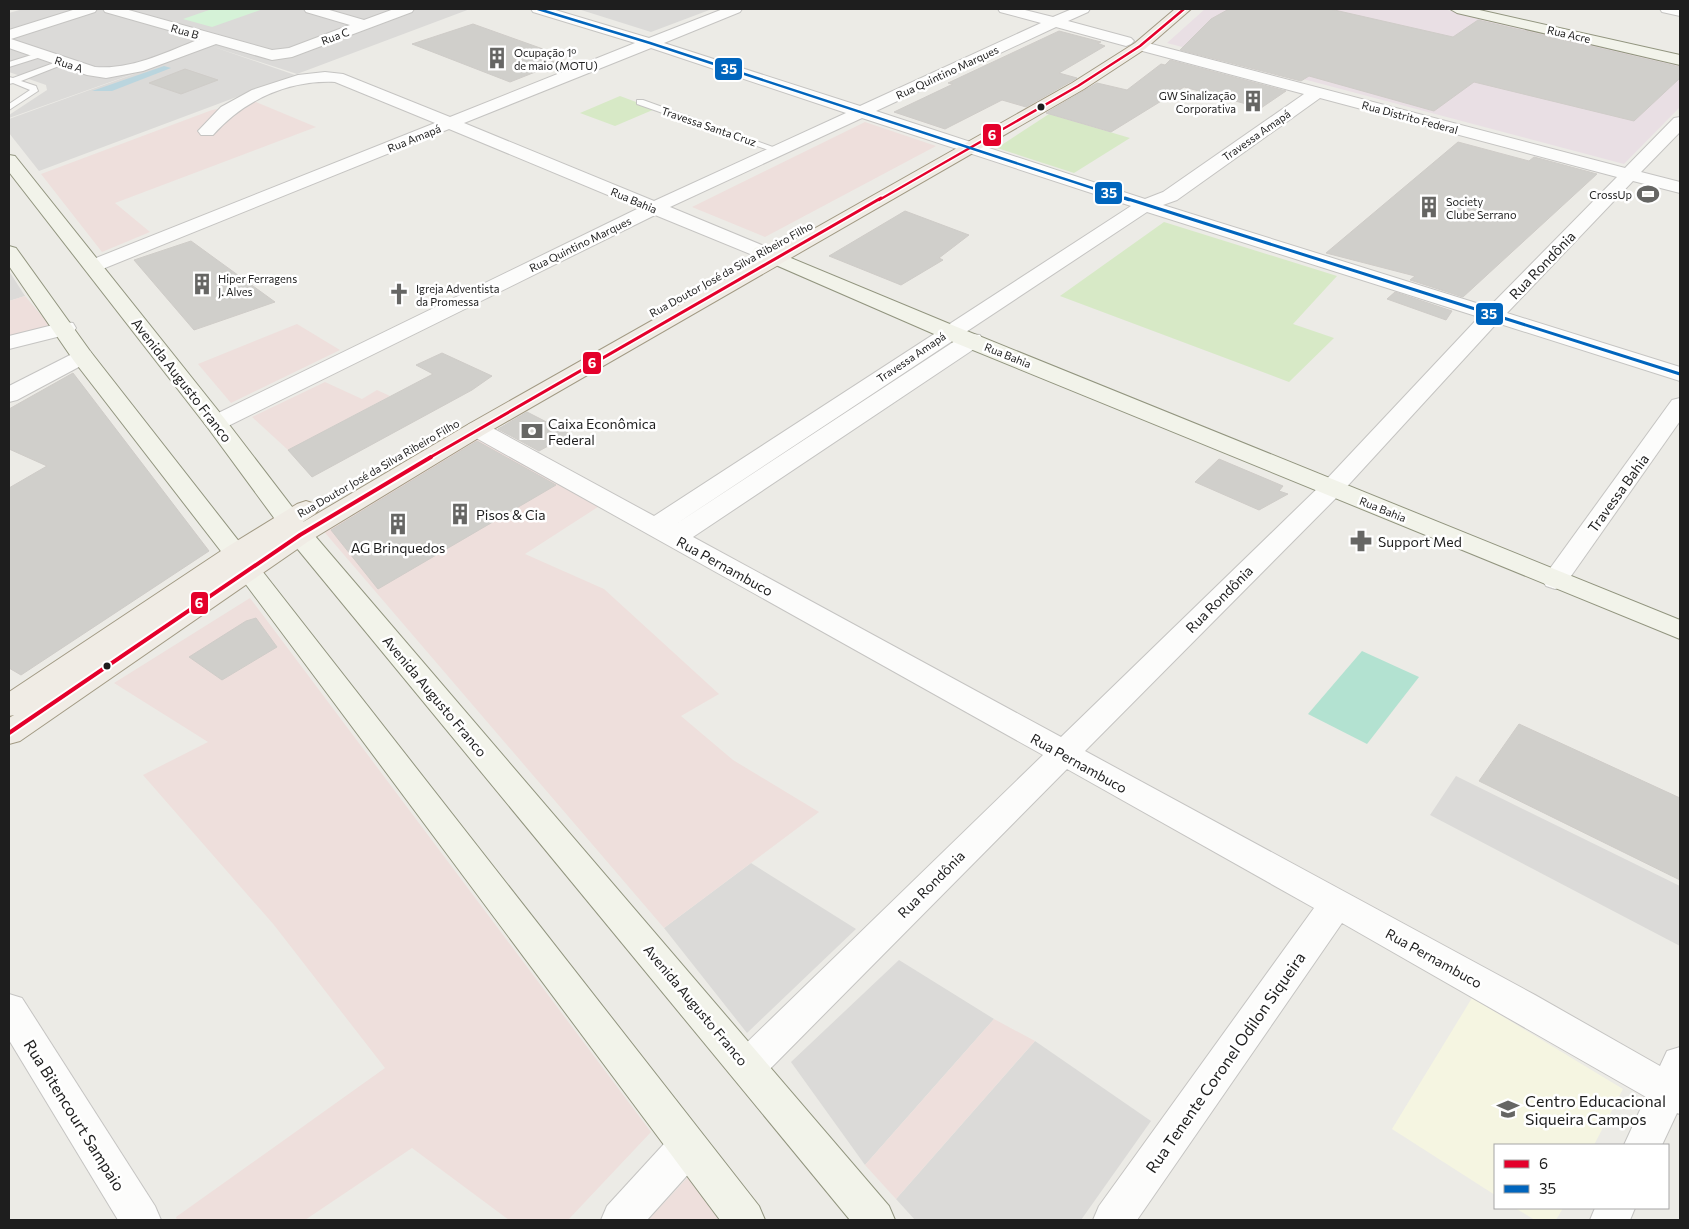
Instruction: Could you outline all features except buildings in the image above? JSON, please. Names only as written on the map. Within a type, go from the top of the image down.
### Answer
[{"type":"main road","name":"Rua Doutor José da Silva Ribeiro Filho","points":[[1133,44],[1167,9]]},
{"type":"main road","name":"Rua Doutor José da Silva Ribeiro Filho","points":[[294,527],[963,145],[1078,86],[1133,44],[1184,9]]},
{"type":"main road","name":"Rua Acre","points":[[1457,9],[1680,60]]},
{"type":"main road","name":"Avenida Augusto Franco","points":[[9,160],[216,423],[294,527],[748,1066],[875,1220]]},
{"type":"main road","points":[[9,252],[82,356],[242,561],[686,1147],[745,1220]]},
{"type":"main road","name":"Rua Doutor José da Silva Ribeiro Filho","points":[[294,527],[477,429],[770,255]]},
{"type":"main road","name":"Rua Bahia","points":[[770,255],[960,336],[1680,630]]},
{"type":"main road","points":[[9,706],[294,527]]},
{"type":"main road","points":[[9,733],[242,561]]},
{"type":"street","name":"Rua A","points":[[10,42],[90,9]]},
{"type":"street","name":"Rua B","points":[[110,9],[261,53]]},
{"type":"street","points":[[311,9],[365,25]]},
{"type":"street","name":"Rua C","points":[[261,53],[272,55],[292,52],[407,9]]},
{"type":"street","points":[[538,9],[650,43],[963,145],[1159,204],[1680,373]]},
{"type":"street","name":"Rua Amapá","points":[[93,266],[735,9]]},
{"type":"street","name":"Rua Distrito Federal","points":[[1005,9],[1680,188]]},
{"type":"street","name":"Rua Quintino Marques","points":[[216,423],[654,208],[1083,9]]},
{"type":"street","points":[[1667,9],[1680,12]]},
{"type":"street","name":"Rua A","points":[[10,42],[99,73],[128,70],[214,39]]},
{"type":"street","name":"Rua Bahia","points":[[206,131],[223,114],[250,97],[320,75],[337,77],[770,255]]},
{"type":"street","name":"Travessa Amapá","points":[[664,532],[1159,204],[1318,92]]},
{"type":"street","name":"Rua Rondônia","points":[[748,1066],[1332,488],[1494,314],[1680,122]]},
{"type":"street","points":[[9,343],[64,328]]},
{"type":"street","points":[[9,395],[82,356]]},
{"type":"street","name":"Travessa Bahia","points":[[1555,580],[1680,406]]},
{"type":"street","name":"Rua Pernambuco","points":[[477,429],[1062,754],[1522,1006],[1676,1083]]},
{"type":"street","name":"Rua Tenente Coronel Odilon Siqueira","points":[[1114,1220],[1336,904]]},
{"type":"street","name":"Rua Bitencourt Sampaio","points":[[9,1009],[140,1220]]},
{"type":"street","points":[[1644,1144],[1676,1083]]},
{"type":"street","points":[[621,1220],[686,1147]]},
{"type":"lane","points":[[9,65],[41,54]]},
{"type":"lane","points":[[10,81],[65,62]]},
{"type":"lane","points":[[9,108],[34,91],[33,88],[10,81]]},
{"type":"lane","name":"Travessa Santa Cruz","points":[[640,102],[777,150]]},
{"type":"shaded area","points":[[23,9],[470,9],[297,74],[211,46],[295,75],[39,171],[9,133],[9,119],[195,52],[9,118],[9,115],[47,90],[46,85],[9,72],[9,13]]},
{"type":"shaded area","points":[[578,9],[712,9],[651,32]]},
{"type":"shaded area","points":[[1205,9],[1443,9],[1680,63],[1680,107],[1624,164],[1167,43]]},
{"type":"shaded area","points":[[256,102],[316,127],[115,203],[150,232],[102,252],[41,174],[212,110]]},
{"type":"shaded area","points":[[865,122],[936,146],[765,237],[692,207]]},
{"type":"shaded area","points":[[9,271],[25,296],[9,301]]},
{"type":"shaded area","points":[[25,296],[51,327],[9,339],[9,301]]},
{"type":"shaded area","points":[[297,324],[340,350],[231,403],[198,364]]},
{"type":"shaded area","points":[[325,382],[362,399],[377,390],[390,396],[288,450],[252,417]]},
{"type":"shaded area","points":[[478,437],[601,505],[525,554],[604,589],[719,694],[681,716],[733,760],[819,812],[664,928],[321,528]]},
{"type":"shaded area","points":[[250,598],[651,1132],[568,1220],[509,1220],[412,1148],[305,1220],[177,1220],[176,1217],[385,1068],[274,925],[143,775],[208,742],[114,683]]},
{"type":"shaded area","points":[[1456,776],[1680,886],[1680,946],[1430,815]]},
{"type":"shaded area","points":[[751,863],[856,929],[747,1033],[664,928]]},
{"type":"shaded area","points":[[899,960],[994,1019],[865,1165],[791,1062]]},
{"type":"shaded area","name":"Centro Educacional Siqueira Campos","points":[[1472,998],[1623,1089],[1595,1144],[1494,1144],[1494,1194],[1392,1129]]},
{"type":"shaded area","points":[[994,1019],[1035,1041],[896,1199],[865,1165]]},
{"type":"shaded area","points":[[1035,1041],[1151,1121],[1081,1220],[915,1220],[896,1199]]},
{"type":"shaded area","points":[[688,1177],[722,1220],[648,1220]]},
{"type":"shaded area","points":[[1517,1209],[1562,1209],[1556,1220],[1535,1220]]},
{"type":"green space","points":[[212,9],[263,9],[212,27],[183,19]]},
{"type":"green space","points":[[620,96],[655,109],[615,126],[580,113]]},
{"type":"green space","points":[[1049,114],[1130,138],[1074,173],[997,148]]},
{"type":"green space","points":[[1164,222],[1337,276],[1293,324],[1334,338],[1289,382],[1060,296]]},
{"type":"green space","points":[[1362,651],[1419,677],[1367,744],[1308,714]]},
{"type":"water","points":[[164,66],[171,68],[112,91],[92,91]]},
{"type":"waterway","points":[[727,491],[836,418]]},
{"type":"transit line","name":"35","points":[[538,9],[650,43],[1161,210],[1680,374]]},
{"type":"transit line","name":"6","points":[[9,733],[300,535],[477,429],[1078,86],[1140,46],[1184,9]]},
{"type":"place","name":"Ocupação 1º de maio (MOTU)","points":[[497,58]]},
{"type":"place","name":"GW Sinalização Corporativa","points":[[1253,101]]},
{"type":"place","name":"CrossUp","points":[[1648,194]]},
{"type":"place","name":"Society Clube Serrano","points":[[1429,207]]},
{"type":"place","name":"Hiper Ferragens J. Alves","points":[[202,284]]},
{"type":"place","name":"Igreja Adventista da Promessa","points":[[399,294]]},
{"type":"place","name":"Caixa Econômica Federal","points":[[532,431]]},
{"type":"place","name":"Pisos & Cia","points":[[460,514]]},
{"type":"place","name":"AG Brinquedos","points":[[398,524]]},
{"type":"place","name":"Support Med","points":[[1361,541]]},
{"type":"place","name":"Centro Educacional Siqueira Campos","points":[[1508,1109]]}]
